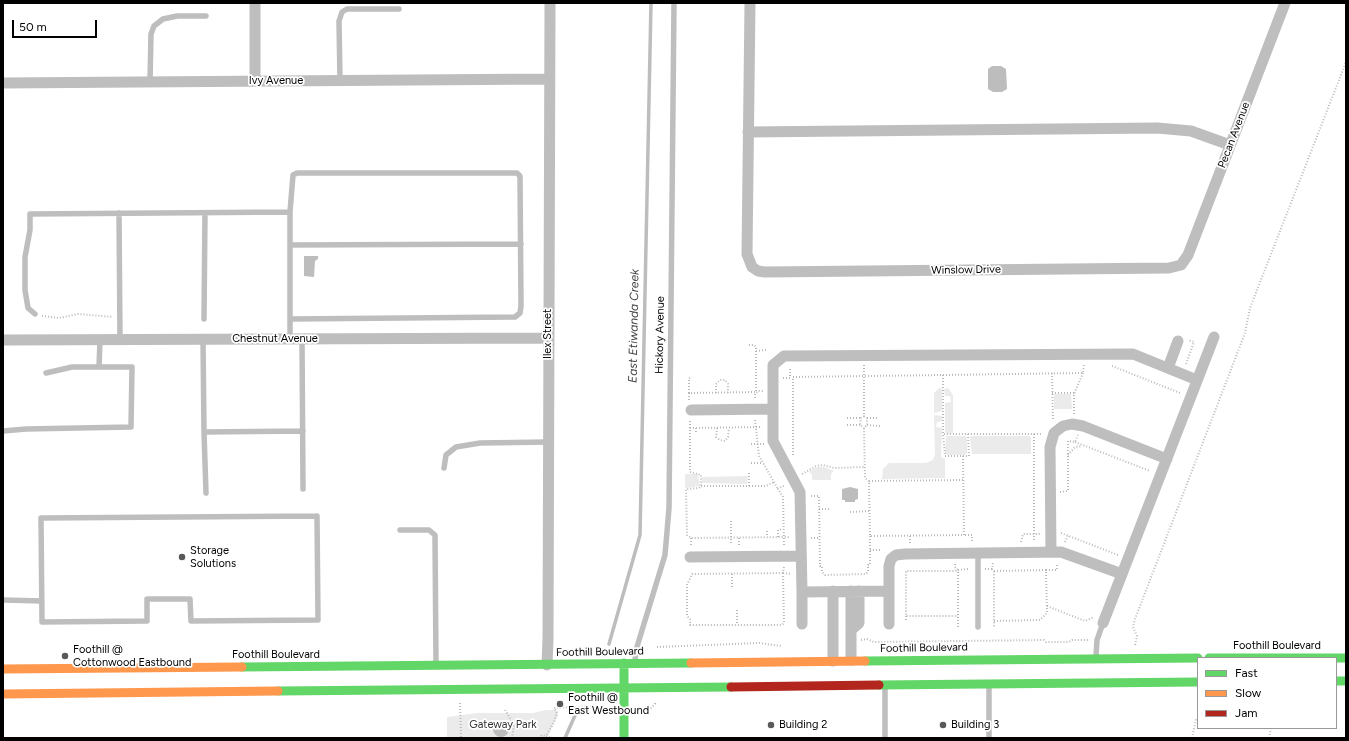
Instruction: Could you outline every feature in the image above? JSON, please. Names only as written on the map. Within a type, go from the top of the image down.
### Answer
[{"type":"main road","name":"Foothill Boulevard","points":[[3,669],[546,665],[833,660],[1197,658]]},
{"type":"main road","points":[[624,663],[624,738]]},
{"type":"main road","points":[[3,694],[1197,682]]},
{"type":"street","points":[[255,3],[255,81]]},
{"type":"street","name":"Ilex Street","points":[[546,665],[548,639],[550,3]]},
{"type":"street","points":[[750,3],[748,132],[1158,128],[1191,132],[1230,145]]},
{"type":"street","name":"Pecan Avenue","points":[[1181,265],[1188,255],[1283,4]]},
{"type":"street","name":"Ivy Avenue","points":[[3,83],[549,79]]},
{"type":"street","name":"Winslow Drive","points":[[748,132],[747,254],[752,267],[758,271],[1169,268],[1181,265]]},
{"type":"street","points":[[1099,620],[1122,574],[1214,337]]},
{"type":"street","name":"Chestnut Avenue","points":[[3,340],[548,338]]},
{"type":"street","points":[[1168,368],[1182,340]]},
{"type":"street","points":[[802,624],[800,492],[773,441],[773,365],[784,356],[1133,354],[1197,380]]},
{"type":"street","points":[[688,411],[773,409]]},
{"type":"street","points":[[1052,552],[1050,447],[1054,433],[1063,426],[1072,424],[1083,426],[1167,459]]},
{"type":"street","points":[[889,624],[888,566],[891,559],[896,555],[975,549],[1061,552],[1122,574]]},
{"type":"street","points":[[690,556],[801,556]]},
{"type":"street","points":[[833,591],[833,660]]},
{"type":"street","points":[[851,660],[851,630],[855,591]]},
{"type":"street","points":[[802,592],[889,591]]},
{"type":"lane","name":"Hickory Avenue","points":[[635,663],[636,650],[665,555],[669,508],[674,3]]},
{"type":"lane","points":[[340,81],[339,21],[342,12],[347,9],[399,9]]},
{"type":"lane","points":[[150,82],[151,34],[154,26],[163,19],[177,16],[206,16]]},
{"type":"lane","points":[[290,339],[290,212],[293,175],[297,173],[517,173],[522,181],[521,306],[520,313],[515,317],[291,319]]},
{"type":"lane","points":[[35,314],[28,308],[25,290],[25,257],[30,230],[30,214],[290,212]]},
{"type":"lane","points":[[119,213],[120,340]]},
{"type":"lane","points":[[204,319],[205,213]]},
{"type":"lane","points":[[290,245],[521,244]]},
{"type":"lane","points":[[302,339],[303,489]]},
{"type":"lane","points":[[99,367],[100,340]]},
{"type":"lane","points":[[204,340],[204,432],[206,493]]},
{"type":"lane","points":[[3,431],[26,429],[132,427],[132,366],[72,367],[46,373]]},
{"type":"lane","points":[[204,432],[303,431]]},
{"type":"lane","points":[[444,468],[446,455],[456,447],[480,442],[548,442]]},
{"type":"lane","points":[[317,516],[318,620],[191,621],[190,599],[147,600],[147,621],[42,622],[42,601],[42,518],[317,516]]},
{"type":"lane","points":[[400,530],[429,530],[435,535],[436,666]]},
{"type":"lane","points":[[975,549],[978,627]]},
{"type":"lane","points":[[3,600],[42,601]]},
{"type":"lane","points":[[1096,658],[1099,620]]},
{"type":"lane","points":[[989,684],[989,738]]},
{"type":"lane","points":[[885,686],[885,738]]},
{"type":"lane","points":[[618,738],[624,728]]},
{"type":"path","points":[[1128,644],[1135,644],[1137,636],[1133,626],[1135,619],[1245,333],[1250,308],[1346,62]]},
{"type":"path","points":[[35,314],[51,318],[78,314],[120,317]]},
{"type":"path","points":[[1182,340],[1194,342],[1184,367],[1187,368]]},
{"type":"path","points":[[748,345],[754,345],[756,351],[755,403]]},
{"type":"path","points":[[756,351],[767,350]]},
{"type":"path","points":[[1069,416],[1075,415],[1075,393],[1083,373],[1084,364],[1086,364]]},
{"type":"path","points":[[1107,364],[1183,394],[1184,391]]},
{"type":"path","points":[[864,365],[864,416]]},
{"type":"path","points":[[790,366],[793,462]]},
{"type":"path","points":[[1052,373],[1053,423],[1059,419]]},
{"type":"path","points":[[781,378],[1083,373]]},
{"type":"path","points":[[943,375],[943,434],[945,456],[969,456],[968,434]]},
{"type":"path","points":[[692,377],[689,378],[688,411],[690,419],[691,445],[690,472],[701,475],[701,486]]},
{"type":"path","points":[[716,393],[716,384],[720,380],[725,380],[728,384],[728,393]]},
{"type":"path","points":[[1174,390],[1175,386]]},
{"type":"path","points":[[689,393],[767,391]]},
{"type":"path","points":[[1052,393],[1075,393]]},
{"type":"path","points":[[847,418],[860,418],[864,416]]},
{"type":"path","points":[[864,416],[867,418],[878,418]]},
{"type":"path","points":[[755,417],[756,444],[762,463],[783,497],[784,548]]},
{"type":"path","points":[[860,418],[860,425]]},
{"type":"path","points":[[867,418],[867,425],[864,428],[865,478],[870,480],[963,480]]},
{"type":"path","points":[[847,425],[860,425],[864,428]]},
{"type":"path","points":[[867,425],[881,426]]},
{"type":"path","points":[[690,428],[756,427]]},
{"type":"path","points":[[696,428],[696,433]]},
{"type":"path","points":[[717,428],[716,437],[725,441],[728,437],[729,428]]},
{"type":"path","points":[[1075,442],[1079,432]]},
{"type":"path","points":[[943,434],[1045,434]]},
{"type":"path","points":[[1034,434],[1034,545]]},
{"type":"path","points":[[1059,499],[1059,492],[1068,491],[1068,440],[1152,472]]},
{"type":"path","points":[[787,441],[793,441]]},
{"type":"path","points":[[751,444],[756,444]]},
{"type":"path","points":[[1068,456],[1075,447],[1085,446]]},
{"type":"path","points":[[963,456],[964,535]]},
{"type":"path","points":[[751,463],[762,463]]},
{"type":"path","points":[[801,475],[816,466],[823,465],[834,468],[865,467]]},
{"type":"path","points":[[797,469],[804,480]]},
{"type":"path","points":[[749,486],[750,473]]},
{"type":"path","points":[[808,490],[810,496],[819,496],[820,566],[822,566],[822,572],[825,575],[866,574],[868,572],[868,565],[870,565],[870,480]]},
{"type":"path","points":[[774,482],[766,486],[701,486],[699,488],[686,489],[686,535],[691,538],[794,537]]},
{"type":"path","points":[[778,489],[787,483]]},
{"type":"path","points":[[819,509],[831,509]]},
{"type":"path","points":[[850,512],[870,511]]},
{"type":"path","points":[[731,521],[732,548]]},
{"type":"path","points":[[1059,526],[1059,535],[1068,535],[1120,555]]},
{"type":"path","points":[[778,537],[778,530],[783,530]]},
{"type":"path","points":[[767,531],[767,537]]},
{"type":"path","points":[[1014,544],[1021,544],[1023,534],[1045,534]]},
{"type":"path","points":[[870,536],[972,535],[975,549]]},
{"type":"path","points":[[1062,542],[1064,544],[1068,535]]},
{"type":"path","points":[[910,536],[910,546]]},
{"type":"path","points":[[917,536],[917,541]]},
{"type":"path","points":[[739,538],[739,549]]},
{"type":"path","points":[[808,538],[820,538]]},
{"type":"path","points":[[870,550],[881,550]]},
{"type":"path","points":[[993,560],[994,627]]},
{"type":"path","points":[[983,569],[1057,570],[1057,560],[1061,560]]},
{"type":"path","points":[[784,562],[783,573],[784,623],[782,625],[690,625],[690,619],[687,616],[687,585],[690,582],[690,576],[692,574],[783,573],[794,574]]},
{"type":"path","points":[[902,568],[906,571],[955,571],[968,569]]},
{"type":"path","points":[[958,570],[958,627]]},
{"type":"path","points":[[994,621],[1040,620],[1047,613],[1046,570]]},
{"type":"path","points":[[906,571],[906,621]]},
{"type":"path","points":[[732,574],[732,589]]},
{"type":"path","points":[[1047,606],[1085,621],[1099,620]]},
{"type":"path","points":[[737,610],[737,625]]},
{"type":"path","points":[[906,616],[958,616]]},
{"type":"path","points":[[867,639],[874,642],[1044,640],[1046,642],[1069,642],[1072,640],[1097,640]]},
{"type":"path","points":[[656,647],[759,643],[783,646]]},
{"type":"path","points":[[460,690],[461,738]]},
{"type":"path","points":[[642,708],[650,709],[655,704],[655,696]]},
{"type":"path","points":[[546,736],[557,714],[554,708],[595,706],[600,713],[606,709]]},
{"type":"path","points":[[505,710],[514,725],[512,738]]},
{"type":"path","points":[[1192,738],[1197,719]]},
{"type":"path","points":[[539,738],[542,735],[553,738]]},
{"type":"green space","points":[[939,388],[942,388],[942,411],[934,413],[934,393]]},
{"type":"green space","points":[[948,388],[953,395],[953,433],[947,434],[945,432],[945,403],[951,402],[950,396],[945,396],[944,389]]},
{"type":"green space","points":[[1054,394],[1071,394],[1072,409],[1054,409]]},
{"type":"green space","points":[[934,415],[942,416],[942,421],[937,422],[936,427],[942,428],[941,457],[945,459],[945,478],[882,479],[883,469],[889,463],[926,463],[933,460],[935,454]]},
{"type":"green space","points":[[946,436],[965,436],[967,438],[967,453],[965,455],[947,455],[945,453]]},
{"type":"green space","points":[[971,436],[1029,436],[1031,437],[1031,454],[972,454]]},
{"type":"green space","points":[[818,467],[824,467],[834,471],[831,474],[831,480],[812,480],[812,475],[809,471]]},
{"type":"green space","points":[[685,474],[698,474],[700,486],[685,488]]},
{"type":"green space","points":[[748,476],[747,484],[702,483],[702,477]]},
{"type":"green space","name":"Gateway Park","points":[[546,710],[557,710],[558,715],[547,738],[447,738],[447,717],[478,713],[533,713]]},
{"type":"shaded area","points":[[992,66],[1001,66],[1006,69],[1007,89],[1002,92],[993,92],[988,89],[988,69]]},
{"type":"shaded area","points":[[304,256],[318,256],[318,259],[315,261],[314,277],[304,276]]},
{"type":"shaded area","points":[[850,487],[858,489],[858,499],[855,500],[855,502],[845,502],[845,500],[842,500],[842,489]]},
{"type":"shaded area","points":[[501,721],[508,726],[509,729],[504,736],[501,737],[494,732],[493,729],[498,722]]},
{"type":"waterway","name":"East Etiwanda Creek","points":[[609,644],[640,535],[651,3]]},
{"type":"waterway","name":"East Etiwanda Creek","points":[[565,738],[577,711]]},
{"type":"traffic: fast","points":[[865,661],[1197,658]]},
{"type":"traffic: fast","points":[[1337,658],[1346,658]]},
{"type":"traffic: fast","points":[[624,663],[624,738]]},
{"type":"traffic: fast","points":[[242,667],[691,663]]},
{"type":"traffic: fast","points":[[1337,681],[1346,681]]},
{"type":"traffic: fast","points":[[879,685],[1197,682]]},
{"type":"traffic: fast","points":[[278,691],[731,687]]},
{"type":"traffic: slow","points":[[691,663],[865,661]]},
{"type":"traffic: slow","points":[[3,669],[242,667]]},
{"type":"traffic: slow","points":[[3,694],[278,691]]},
{"type":"traffic: jam","points":[[731,687],[879,685]]},
{"type":"place","name":"Storage Solutions","points":[[182,557]]},
{"type":"place","name":"Foothill @ Cottonwood Eastbound","points":[[65,656]]},
{"type":"place","name":"Foothill @ East Westbound","points":[[560,704]]},
{"type":"place","name":"Building 2","points":[[771,725]]},
{"type":"place","name":"Building 3","points":[[943,725]]}]
